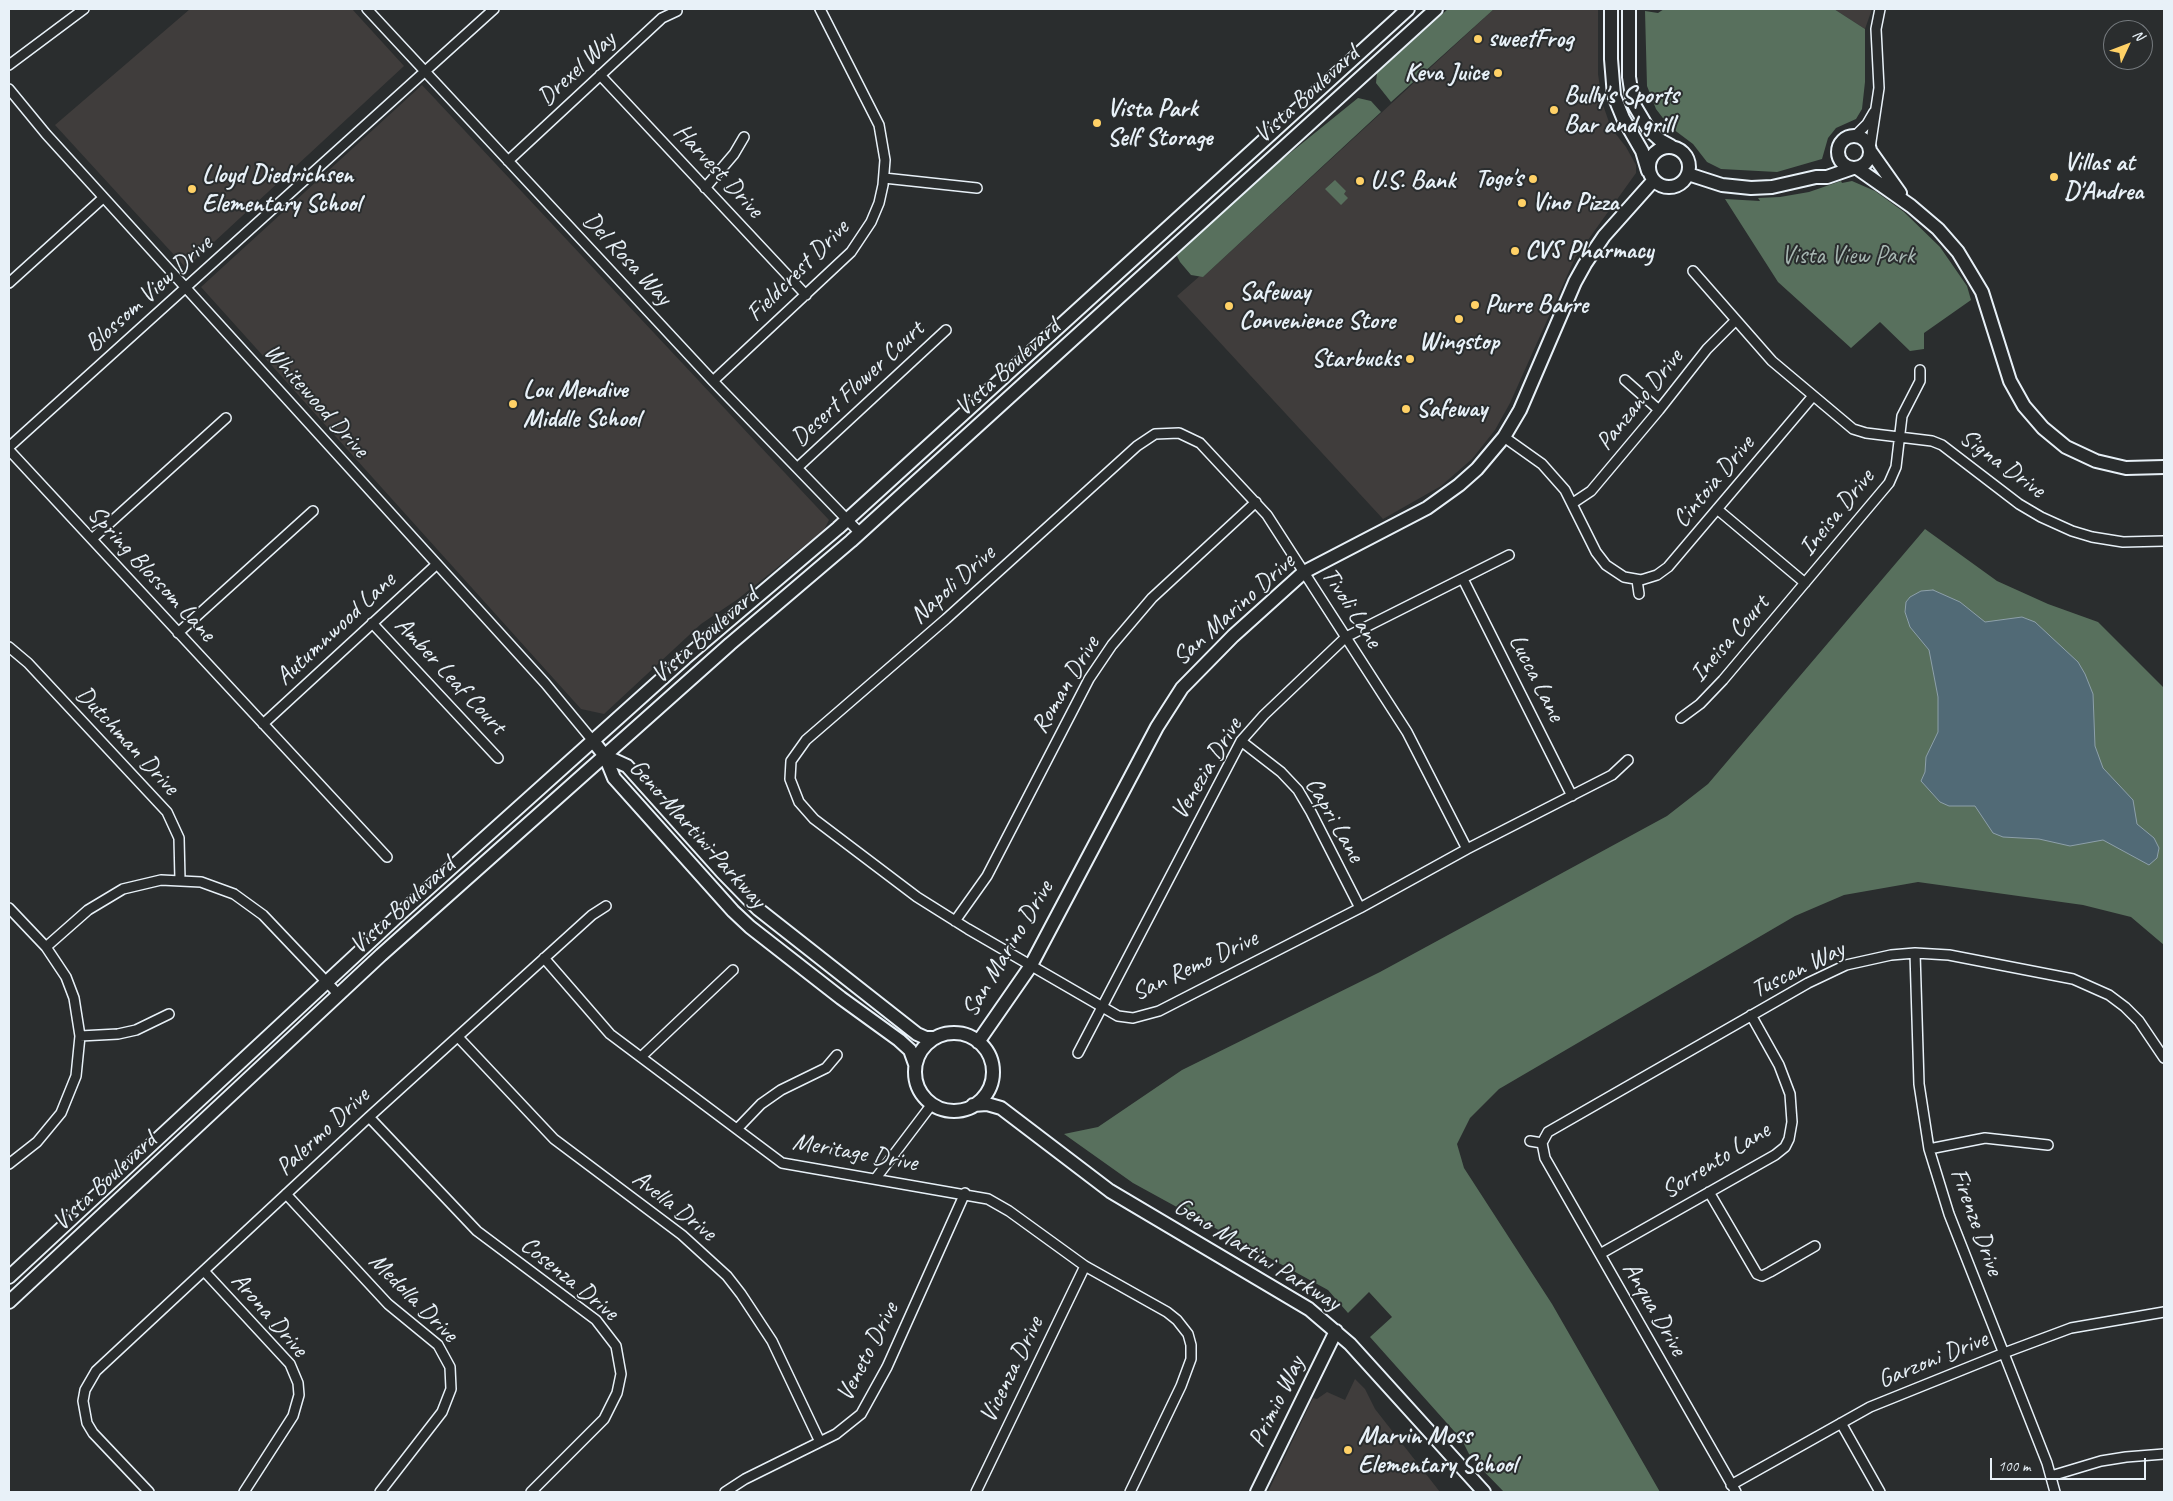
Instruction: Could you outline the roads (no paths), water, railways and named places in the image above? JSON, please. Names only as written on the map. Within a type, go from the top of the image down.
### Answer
[{"type":"street","points":[[9,65],[84,9]]},
{"type":"street","name":"Del Rosa Way","points":[[367,9],[713,381],[860,533]]},
{"type":"street","name":"Blossom View Drive","points":[[9,449],[494,9]]},
{"type":"street","name":"Fieldcrest Drive","points":[[713,381],[851,252],[862,238],[879,203],[885,160],[879,125],[820,9]]},
{"type":"street","name":"Vista Boulevard","points":[[9,1276],[326,981],[728,620],[847,520],[1408,9]]},
{"type":"street","name":"Vista Boulevard","points":[[9,1302],[339,994],[730,644],[860,533],[1436,9]]},
{"type":"street","points":[[1611,9],[1611,59],[1614,96],[1623,118],[1642,151],[1651,176],[1662,186],[1670,186],[1682,181],[1688,174],[1690,164],[1687,154],[1681,149],[1660,140],[1649,130],[1633,103],[1629,72],[1629,9]]},
{"type":"street","points":[[1688,174],[1722,185],[1751,188],[1786,185],[1816,177],[1827,177],[1867,163],[1879,88],[1876,30],[1880,9]]},
{"type":"street","name":"Drexel Way","points":[[508,161],[662,18],[677,11]]},
{"type":"street","name":"Harvest Drive","points":[[600,75],[806,295]]},
{"type":"street","name":"Whitewood Drive","points":[[9,88],[46,134],[103,198],[545,683],[593,741]]},
{"type":"street","points":[[1816,177],[1830,165],[1838,153],[1842,141],[1854,136],[1867,124],[1875,112]]},
{"type":"street","points":[[705,188],[734,154],[744,136]]},
{"type":"street","points":[[1854,136],[1866,141],[1870,150],[1911,206]]},
{"type":"street","points":[[1651,176],[1654,155],[1665,147],[1671,146]]},
{"type":"street","points":[[1838,153],[1843,163],[1855,168],[1911,206],[1953,245],[1970,270],[1990,313],[2010,381],[2024,406],[2042,428],[2066,447],[2096,461],[2136,469],[2164,467]]},
{"type":"street","name":"San Marino Drive","points":[[978,1042],[1030,967],[1156,727],[1182,688],[1233,636],[1304,572],[1438,501],[1477,469],[1504,437],[1520,410],[1585,264],[1604,236],[1651,176]]},
{"type":"street","points":[[884,178],[977,188]]},
{"type":"street","points":[[10,280],[103,198]]},
{"type":"street","name":"Signa Drive","points":[[1693,272],[1772,361],[1858,431],[1942,445],[2012,499],[2061,527],[2092,537],[2122,542],[2164,541]]},
{"type":"street","name":"Panzano Drive","points":[[1573,503],[1591,491],[1707,349],[1736,320]]},
{"type":"street","name":"Desert Flower Court","points":[[797,468],[946,330]]},
{"type":"street","name":"Ineisa Drive","points":[[1805,583],[1889,483],[1895,471],[1904,410],[1920,381],[1920,370]]},
{"type":"street","points":[[1625,380],[1659,410]]},
{"type":"street","name":"Cintoia Drive","points":[[1637,580],[1652,577],[1668,567],[1813,396]]},
{"type":"street","points":[[92,540],[226,418]]},
{"type":"street","name":"Tivoli Lane","points":[[1159,434],[1179,433],[1200,443],[1267,515],[1407,732],[1467,849]]},
{"type":"street","name":"Napoli Drive","points":[[790,779],[791,761],[806,740],[946,619],[1137,446],[1159,434]]},
{"type":"street","points":[[1504,437],[1542,464],[1573,503],[1596,552],[1606,565],[1617,574],[1637,580],[1639,594]]},
{"type":"street","name":"Spring Blossom Lane","points":[[9,449],[387,857]]},
{"type":"street","name":"Roman Drive","points":[[955,921],[987,876],[1089,679],[1112,645],[1152,598],[1256,502]]},
{"type":"street","points":[[1717,509],[1805,583]]},
{"type":"street","points":[[178,633],[313,511]]},
{"type":"street","name":"Venezia Drive","points":[[1078,1053],[1241,741],[1264,715],[1346,637],[1508,555]]},
{"type":"street","name":"Autumnwood Lane","points":[[263,724],[437,564]]},
{"type":"street","name":"Lucca Lane","points":[[1463,579],[1572,796]]},
{"type":"street","name":"Ineisa Court","points":[[1682,718],[1700,704],[1717,686],[1805,583]]},
{"type":"street","name":"Amber Leaf Court","points":[[372,623],[498,758]]},
{"type":"street","name":"Dutchman Drive","points":[[9,647],[28,663],[166,812],[179,838],[180,880]]},
{"type":"street","points":[[593,741],[605,756]]},
{"type":"street","name":"Capri Lane","points":[[1241,741],[1281,772],[1298,790],[1360,908]]},
{"type":"street","name":"Geno Martini Parkway","points":[[605,756],[622,762],[632,770],[722,872],[758,909],[917,1034],[926,1038],[936,1038]]},
{"type":"street","name":"Geno Martini Parkway","points":[[605,756],[614,778],[750,928],[899,1040],[910,1050],[915,1064]]},
{"type":"street","name":"San Remo Drive","points":[[790,779],[799,802],[814,819],[917,896],[1030,967],[1118,1016],[1133,1018],[1159,1011],[1360,908],[1467,849],[1612,775],[1628,760]]},
{"type":"street","points":[[46,947],[105,898],[141,883],[180,880],[219,888],[249,903],[274,925],[339,994]]},
{"type":"street","name":"Palermo Drive","points":[[149,1492],[93,1433],[84,1413],[83,1401],[88,1384],[96,1370],[458,1036],[592,915],[606,906]]},
{"type":"street","points":[[9,908],[46,947],[66,977],[74,998],[80,1036],[76,1076],[61,1113],[37,1142],[9,1164]]},
{"type":"street","name":"Tuscan Way","points":[[1542,1143],[1545,1136],[1554,1127],[1751,1015],[1836,969],[1868,959],[1915,953],[1949,955],[2058,975],[2092,986],[2125,1008],[2139,1022],[2164,1058]]},
{"type":"street","name":"Firenze Drive","points":[[1915,953],[1918,1084],[1929,1149],[1949,1214],[2051,1476],[2055,1492]]},
{"type":"street","name":"Meritage Drive","points":[[544,958],[610,1034],[782,1163],[965,1193],[988,1199],[1009,1211],[1085,1266],[1167,1312],[1183,1326],[1188,1337],[1191,1359],[1181,1386],[1130,1492]]},
{"type":"street","points":[[640,1057],[733,970]]},
{"type":"street","points":[[80,1036],[118,1034],[136,1030],[169,1014]]},
{"type":"street","name":"Sorrento Lane","points":[[1600,1254],[1775,1155],[1793,1140],[1792,1109],[1786,1081],[1751,1015]]},
{"type":"street","points":[[954,1033],[967,1036],[978,1042],[990,1058],[993,1066],[992,1084],[994,1094],[1001,1108],[990,1104],[973,1105],[951,1110],[932,1104],[918,1084],[915,1064],[926,1045],[936,1038],[954,1033]]},
{"type":"street","name":"Avella Drive","points":[[458,1036],[554,1140],[682,1235],[727,1276],[772,1341],[820,1442]]},
{"type":"street","points":[[737,1129],[761,1104],[774,1094],[826,1068],[837,1055]]},
{"type":"street","points":[[973,1105],[984,1097],[992,1084]]},
{"type":"street","points":[[876,1178],[932,1104]]},
{"type":"street","name":"Geno Martini Parkway","points":[[1001,1108],[1095,1181],[1292,1298],[1336,1331],[1484,1492]]},
{"type":"street","name":"Cosenza Drive","points":[[369,1117],[477,1231],[596,1320],[616,1346],[621,1374],[618,1393],[604,1419],[531,1492]]},
{"type":"street","points":[[1929,1149],[1985,1138],[2048,1145]]},
{"type":"street","points":[[1530,1141],[1542,1143]]},
{"type":"street","name":"Anqua Drive","points":[[1542,1143],[1545,1158],[1734,1489]]},
{"type":"street","points":[[1709,1192],[1752,1268],[1762,1280],[1815,1246]]},
{"type":"street","name":"Veneto Drive","points":[[725,1492],[745,1479],[820,1442],[853,1422],[869,1402],[965,1193]]},
{"type":"street","name":"Medolla Drive","points":[[286,1194],[388,1304],[438,1345],[450,1366],[451,1389],[442,1412],[380,1492]]},
{"type":"street","name":"Vicenza Drive","points":[[976,1492],[1085,1266]]},
{"type":"street","name":"Arona Drive","points":[[204,1271],[290,1364],[298,1383],[298,1400],[293,1416],[244,1492]]},
{"type":"street","name":"Garzoni Drive","points":[[1734,1489],[1841,1423],[1879,1403],[2071,1328],[2164,1312]]},
{"type":"street","name":"Primio Way","points":[[1257,1492],[1336,1331]]},
{"type":"street","points":[[1841,1423],[1880,1492]]},
{"type":"street","points":[[2051,1476],[2101,1461],[2164,1454]]},
{"type":"water","points":[[1933,590],[1960,602],[1985,622],[2022,617],[2035,622],[2078,662],[2093,694],[2095,746],[2103,768],[2133,800],[2137,824],[2154,838],[2159,848],[2157,858],[2149,865],[2103,840],[2070,846],[2039,839],[2003,837],[1993,833],[1975,806],[1949,806],[1940,802],[1921,781],[1925,772],[1926,757],[1938,732],[1938,697],[1929,650],[1910,627],[1905,612],[1906,602],[1910,597],[1921,591]]},
{"type":"place","name":"sweetFrog","points":[[1478,39]]},
{"type":"place","name":"Keva Juice","points":[[1498,73]]},
{"type":"place","name":"Bully's Sports Bar and grill","points":[[1554,110]]},
{"type":"place","name":"Vista Park Self Storage","points":[[1097,123]]},
{"type":"place","name":"Villas at D'Andrea","points":[[2054,177]]},
{"type":"place","name":"Togo's","points":[[1533,179]]},
{"type":"place","name":"U.S. Bank","points":[[1360,181]]},
{"type":"place","name":"Lloyd Diedrichsen Elementary School","points":[[192,189]]},
{"type":"place","name":"Vino Pizza","points":[[1522,203]]},
{"type":"place","name":"CVS Pharmacy","points":[[1515,251]]},
{"type":"place","name":"Purre Barre","points":[[1475,305]]},
{"type":"place","name":"Safeway Convenience Store","points":[[1229,306]]},
{"type":"place","name":"Wingstop","points":[[1459,319]]},
{"type":"place","name":"Starbucks","points":[[1410,359]]},
{"type":"place","name":"Lou Mendive Middle School","points":[[513,404]]},
{"type":"place","name":"Safeway","points":[[1406,409]]},
{"type":"place","name":"Marvin Moss Elementary School","points":[[1348,1450]]},
{"type":"park label","name":"Vista View Park","points":[[1848,256]]}]
